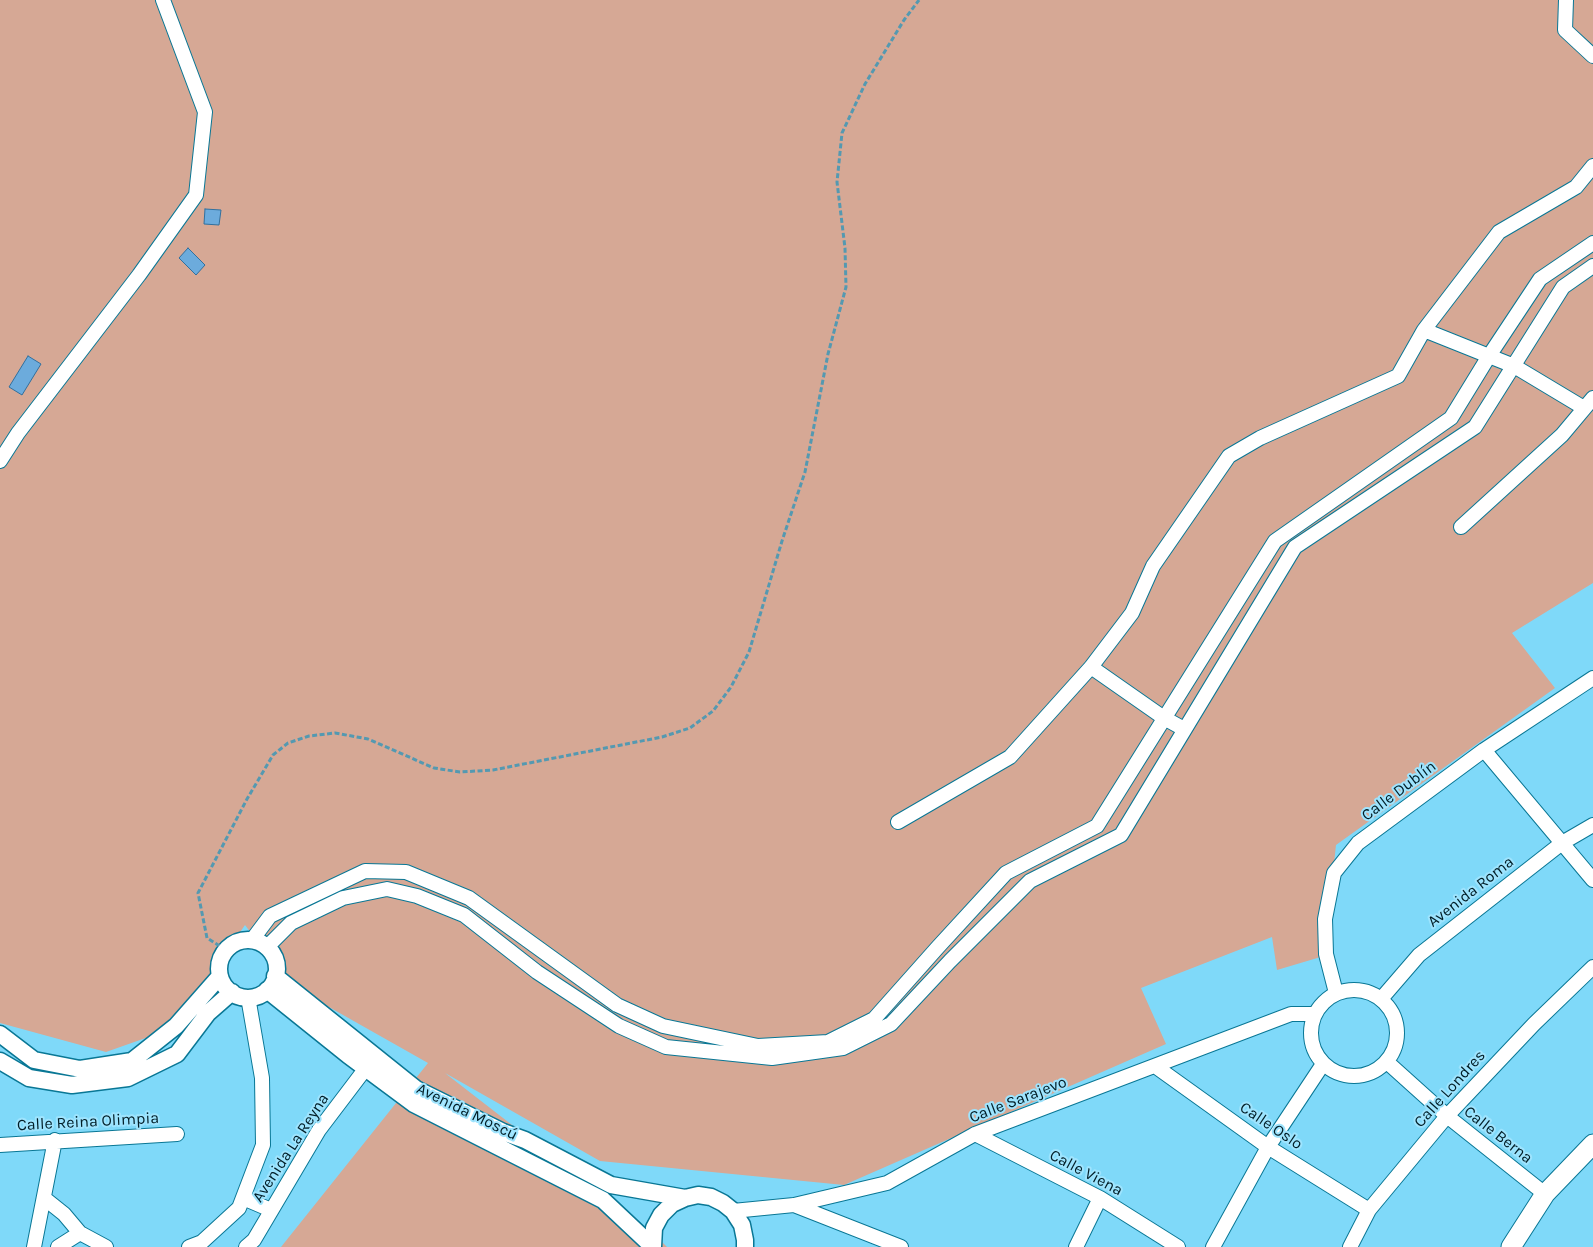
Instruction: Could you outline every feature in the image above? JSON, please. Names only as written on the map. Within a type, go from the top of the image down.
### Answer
[{"type":"main road","points":[[1511,1247],[1545,1194],[1593,1144]]},
{"type":"street","points":[[0,461],[18,433],[139,275],[196,195],[205,112],[163,0]]},
{"type":"street","points":[[1566,0],[1565,30],[1593,56]]},
{"type":"street","points":[[898,822],[1010,757],[1091,667],[1132,613],[1154,566],[1229,456],[1260,438],[1398,376],[1424,330],[1499,232],[1576,187],[1593,166]]},
{"type":"street","points":[[252,940],[270,916],[365,871],[406,872],[469,898],[617,1005],[663,1026],[758,1046],[828,1042],[874,1019],[1006,873],[1097,826],[1275,541],[1451,418],[1540,279],[1593,243]]},
{"type":"street","points":[[267,947],[292,923],[343,898],[387,889],[417,896],[464,915],[537,972],[619,1026],[666,1047],[772,1058],[843,1048],[891,1024],[938,973],[1030,881],[1120,835],[1295,547],[1475,427],[1563,287],[1593,266]]},
{"type":"street","points":[[1424,330],[1514,366],[1589,403],[1562,435],[1461,527]]},
{"type":"street","points":[[1091,667],[1164,718],[1184,729]]},
{"type":"street","name":"Calle Dublín","points":[[1336,993],[1326,954],[1325,919],[1334,873],[1358,843],[1484,750],[1593,678]]},
{"type":"street","points":[[1484,750],[1593,880]]},
{"type":"street","name":"Avenida Roma","points":[[1381,999],[1419,955],[1562,843],[1593,825]]},
{"type":"street","points":[[485,931],[497,918]]},
{"type":"street","points":[[252,940],[267,947],[273,956],[276,966],[271,983],[255,996],[248,997],[232,992],[222,982],[219,967],[221,958],[226,950],[238,942],[252,940]]},
{"type":"street","points":[[925,961],[938,973]]},
{"type":"street","name":"Calle Londres","points":[[1350,1247],[1369,1210],[1447,1116],[1534,1024],[1593,967]]},
{"type":"street","points":[[0,1022],[0,1034],[34,1060],[80,1069],[132,1061],[176,1026],[220,976]]},
{"type":"street","name":"Avenida Moscú","points":[[271,983],[366,1068],[414,1104],[500,1139],[525,1140],[611,1185],[685,1198],[711,1197],[723,1202],[733,1211]]},
{"type":"street","name":"Avenida Moscú","points":[[271,983],[416,1089],[603,1200],[653,1247]]},
{"type":"street","points":[[1347,990],[1371,993],[1381,999],[1391,1009],[1396,1022],[1397,1036],[1394,1050],[1387,1062],[1376,1071],[1363,1076],[1349,1076],[1335,1072],[1323,1064],[1315,1053],[1311,1040],[1311,1026],[1315,1014],[1324,1002],[1336,993],[1347,990]]},
{"type":"street","points":[[0,1061],[29,1078],[72,1085],[128,1078],[177,1054],[208,1013],[232,992]]},
{"type":"street","name":"Avenida La Reyna","points":[[189,1247],[202,1242],[239,1208],[263,1145],[262,1078],[248,997]]},
{"type":"street","points":[[619,1026],[628,1010]]},
{"type":"street","name":"Calle Sarajevo","points":[[733,1211],[794,1205],[887,1183],[975,1134],[1291,1014],[1315,1014]]},
{"type":"street","name":"Calle Berna","points":[[1387,1062],[1447,1116],[1545,1194]]},
{"type":"street","points":[[1213,1247],[1268,1148],[1323,1064]]},
{"type":"street","name":"Calle Oslo","points":[[1156,1066],[1268,1148],[1369,1210]]},
{"type":"street","name":"Avenida La Reyna","points":[[246,1247],[254,1240],[319,1130],[366,1068]]},
{"type":"street","name":"Calle Reina Olimpia","points":[[0,1145],[55,1140],[177,1134]]},
{"type":"street","name":"Calle Viena","points":[[975,1134],[1100,1198],[1178,1247]]},
{"type":"street","points":[[34,1247],[55,1140]]},
{"type":"street","points":[[603,1200],[611,1185]]},
{"type":"street","points":[[44,1198],[64,1214],[80,1233],[106,1247]]},
{"type":"street","points":[[243,1198],[271,1210]]},
{"type":"street","points":[[653,1247],[654,1228],[661,1215],[672,1204],[685,1198]]},
{"type":"street","points":[[1076,1247],[1100,1198]]},
{"type":"street","points":[[794,1205],[901,1247]]},
{"type":"street","points":[[733,1211],[742,1225],[745,1247]]},
{"type":"street","points":[[58,1247],[80,1233]]},
{"type":"path","points":[[226,950],[207,938],[198,893],[247,799],[273,755],[288,743],[309,736],[335,733],[368,739],[434,768],[460,772],[494,770],[662,738],[690,728],[713,711],[731,687],[749,652],[782,540],[805,472],[828,354],[846,287],[845,248],[837,182],[842,134],[865,84],[904,20],[919,0]]},
{"type":"shaded area","points":[[0,0],[1593,0],[1593,583],[1512,633],[1555,688],[1336,845],[1324,956],[1277,970],[1272,937],[1141,988],[1166,1044],[844,1185],[600,1161],[445,1073],[667,1247],[281,1247],[428,1063],[290,985],[245,925],[174,1028],[106,1052],[0,1023]]},
{"type":"building","points":[[205,209],[221,210],[219,225],[204,224]]},
{"type":"building","points":[[188,248],[205,265],[196,275],[179,258]]},
{"type":"building","points":[[28,356],[41,364],[22,395],[9,387]]}]
